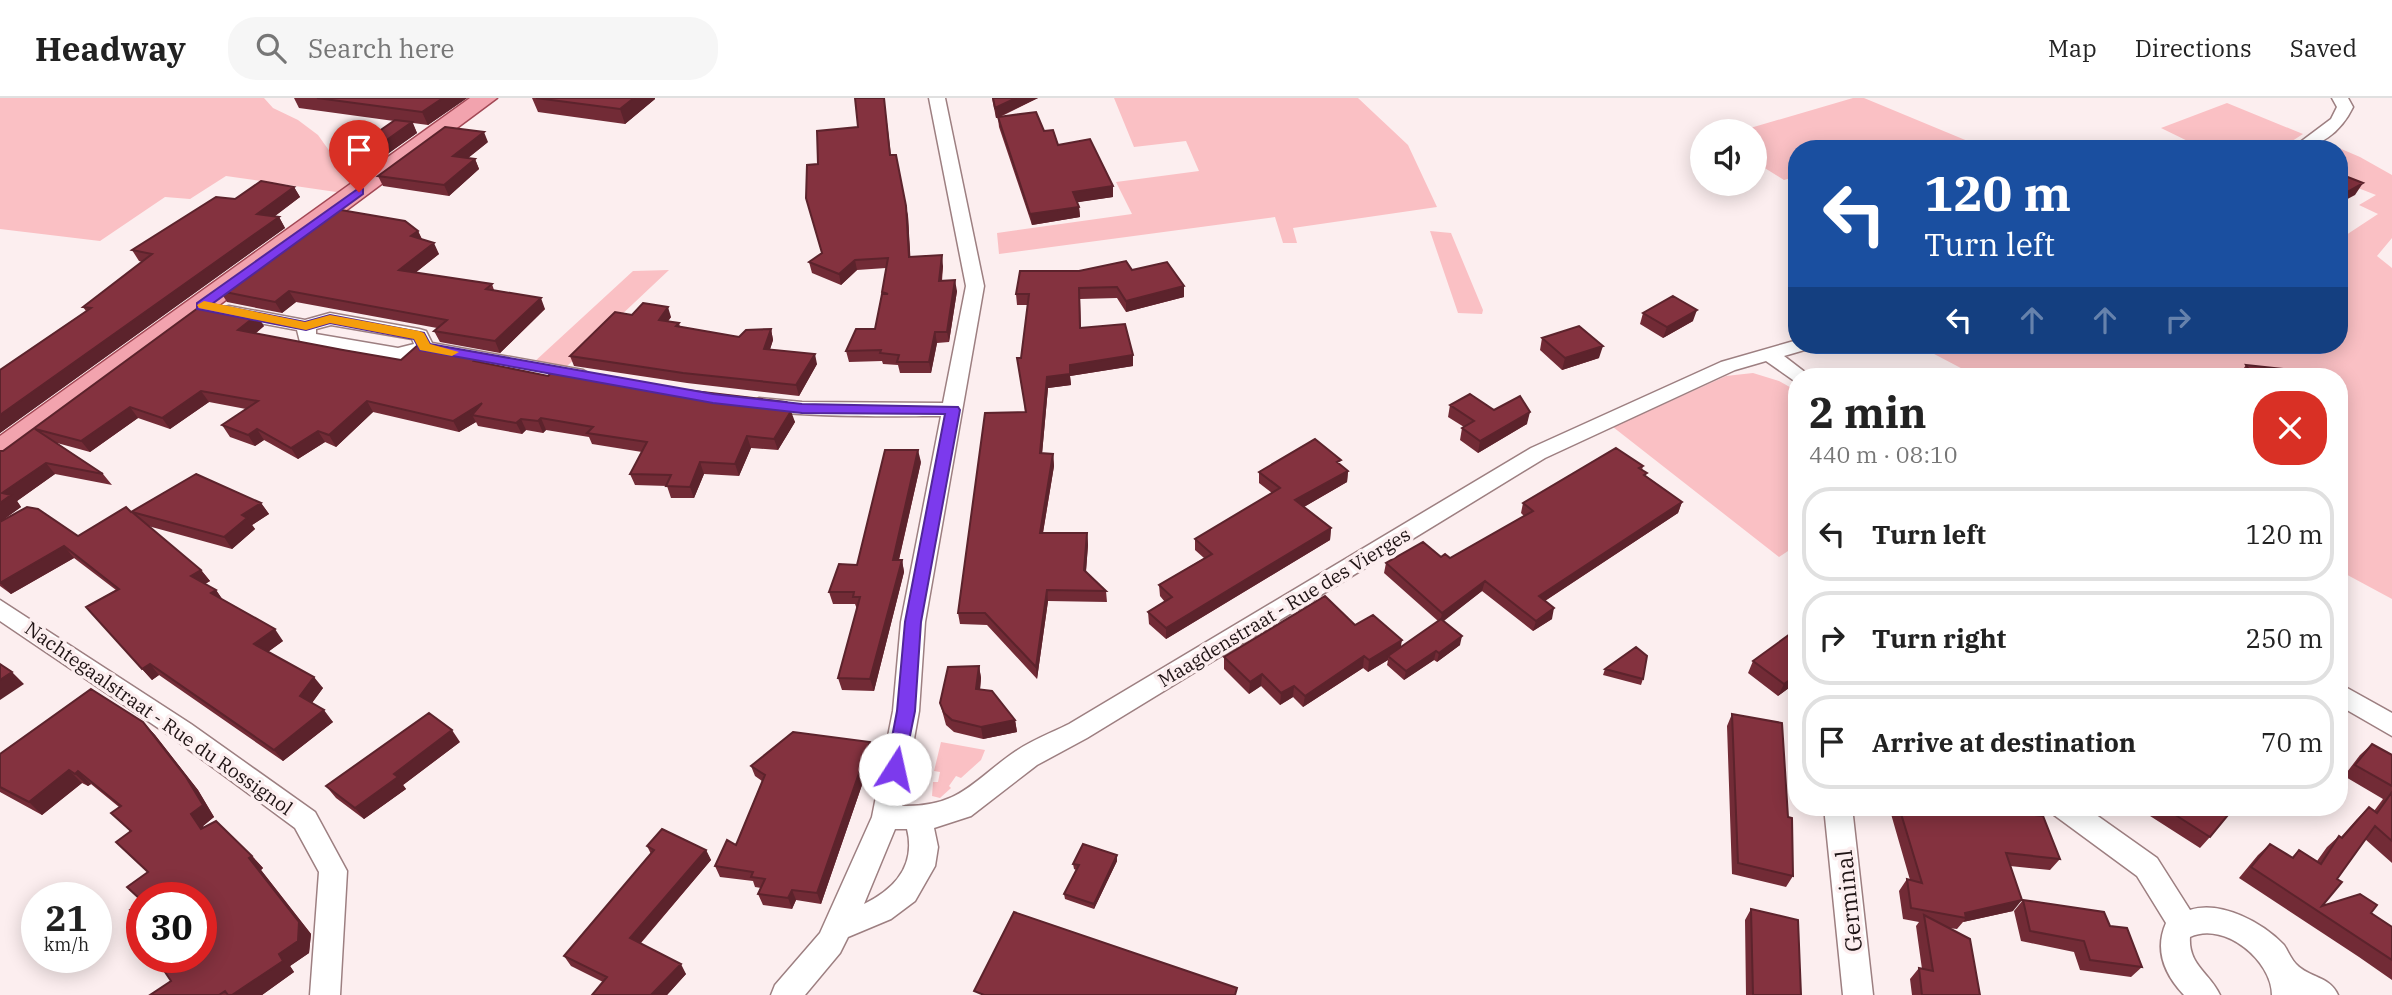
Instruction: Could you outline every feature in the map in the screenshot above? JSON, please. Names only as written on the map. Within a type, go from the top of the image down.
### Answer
[{"type":"main road","points":[[0,452],[485,98]]},
{"type":"street","points":[[786,995],[816,962],[839,927],[886,817],[906,711],[913,622],[975,286],[937,98]]},
{"type":"street","points":[[2312,140],[2338,122],[2345,107],[2340,98]]},
{"type":"street","points":[[202,306],[306,326],[330,319],[419,335],[425,347],[607,380]]},
{"type":"street","name":"Maagdenstraat - Rue des Vierges","points":[[886,817],[918,818],[964,808],[1023,761],[1078,731],[1538,453],[1728,366],[1788,349]]},
{"type":"street","points":[[1769,354],[1789,368]]},
{"type":"street","points":[[741,402],[802,408],[953,410]]},
{"type":"street","name":"Nachtegaalstraat - Rue du Rossignol","points":[[0,609],[182,731],[305,820],[333,871],[325,995]]},
{"type":"street","points":[[2348,699],[2392,726]]},
{"type":"street","name":"Germinal","points":[[1839,816],[1858,995]]},
{"type":"street","points":[[2076,816],[2147,867],[2185,926]]},
{"type":"street","points":[[839,927],[869,919],[895,901],[915,880],[924,849],[918,818]]},
{"type":"street","points":[[2205,995],[2187,978],[2176,960],[2173,943],[2178,929],[2191,922],[2210,920],[2253,938],[2272,955],[2286,984],[2322,995]]},
{"type":"shaded area","points":[[0,98],[264,98],[273,108],[298,120],[318,135],[338,163],[359,180],[343,193],[226,176],[190,199],[165,197],[100,241],[0,229]]},
{"type":"shaded area","points":[[1114,98],[1358,98],[1408,145],[1437,207],[1293,228],[1297,243],[1283,243],[1275,217],[999,254],[997,233],[1132,214],[1116,182],[1199,171],[1186,141],[1134,147]]},
{"type":"shaded area","points":[[1853,98],[1864,98],[1965,140],[1788,140],[1788,179],[1784,180],[1767,169],[1767,123]]},
{"type":"shaded area","points":[[2227,103],[2303,134],[2294,140],[2186,140],[2161,128]]},
{"type":"shaded area","points":[[2348,152],[2392,175],[2392,238],[2377,256],[2392,268],[2392,599],[2348,575],[2348,368],[1961,368],[1934,354],[2348,354],[2348,234],[2378,214],[2359,205],[2376,195],[2348,184]]},
{"type":"shaded area","points":[[1430,231],[1451,233],[1483,310],[1482,314],[1458,313]]},
{"type":"shaded area","points":[[669,270],[565,368],[533,363],[633,271]]},
{"type":"shaded area","points":[[1753,373],[1788,386],[1788,551],[1779,557],[1613,427],[1726,376]]},
{"type":"shaded area","points":[[941,742],[985,750],[981,760],[961,778],[956,776],[949,786],[951,788],[940,798],[932,796],[933,782],[938,782],[940,772],[934,771]]},
{"type":"building","points":[[317,98],[443,98],[422,112]]},
{"type":"building","points":[[536,98],[634,98],[620,109]]},
{"type":"building","points":[[855,98],[884,98],[890,155],[896,155],[906,206],[909,257],[942,255],[939,281],[955,280],[947,332],[935,332],[929,362],[897,362],[899,355],[880,353],[881,350],[846,351],[856,329],[875,329],[882,294],[888,294],[882,292],[888,258],[855,260],[839,274],[809,262],[822,253],[806,198],[807,165],[818,164],[817,131],[858,127]]},
{"type":"building","points":[[993,98],[1016,98],[995,108]]},
{"type":"building","points":[[1036,112],[1044,131],[1053,130],[1058,145],[1090,139],[1113,186],[1073,192],[1079,207],[1030,214],[998,117]]},
{"type":"building","points":[[395,120],[412,122],[374,149],[358,146]]},
{"type":"building","points":[[445,127],[484,132],[453,156],[475,159],[444,185],[378,176]]},
{"type":"building","points":[[2348,177],[2363,183],[2348,191]]},
{"type":"building","points":[[261,181],[294,187],[257,214],[279,217],[0,415],[0,370],[91,308],[83,307],[152,254],[132,250],[216,197],[235,199]]},
{"type":"building","points":[[335,209],[405,221],[418,231],[411,236],[434,243],[399,270],[492,284],[486,289],[541,298],[495,341],[434,331],[447,320],[289,291],[275,302],[220,291]]},
{"type":"building","points":[[1126,261],[1132,270],[1167,262],[1184,286],[1126,301],[1117,287],[1079,288],[1080,328],[1125,324],[1133,355],[1070,365],[1070,374],[1047,377],[1040,453],[1053,454],[1040,533],[1087,533],[1084,570],[1106,591],[1047,590],[1036,667],[985,613],[958,613],[985,413],[1026,412],[1017,358],[1021,358],[1029,294],[1016,294],[1020,271],[1079,271]]},
{"type":"building","points":[[1673,296],[1697,310],[1667,327],[1643,313]]},
{"type":"building","points":[[643,303],[668,307],[659,320],[679,323],[676,326],[739,337],[746,330],[771,329],[764,349],[815,354],[796,385],[683,373],[570,356],[615,312],[632,315]]},
{"type":"building","points":[[202,305],[257,315],[238,330],[343,350],[401,360],[419,344],[480,356],[474,361],[548,376],[555,369],[677,389],[786,402],[781,409],[791,411],[774,439],[747,436],[735,464],[700,462],[690,487],[666,486],[671,475],[630,474],[647,442],[587,433],[593,427],[541,418],[538,421],[521,419],[516,423],[472,415],[482,403],[453,421],[367,401],[329,435],[318,431],[291,448],[257,429],[248,435],[222,425],[258,401],[201,391],[162,418],[130,407],[81,441],[35,429],[103,474],[46,463],[2,493],[11,495],[0,503],[0,451]]},
{"type":"building","points":[[1579,326],[1603,346],[1565,358],[1542,338]]},
{"type":"building","points":[[2246,365],[2274,368],[2248,368]]},
{"type":"building","points":[[1470,394],[1494,410],[1520,396],[1530,412],[1480,441],[1462,428],[1474,421],[1450,405]]},
{"type":"building","points":[[1315,439],[1341,460],[1337,462],[1348,471],[1295,500],[1331,528],[1166,628],[1148,612],[1172,597],[1159,585],[1212,554],[1195,539],[1280,488],[1259,472]]},
{"type":"building","points":[[1616,448],[1643,466],[1639,468],[1647,473],[1644,475],[1682,502],[1539,596],[1554,608],[1536,621],[1485,581],[1442,613],[1386,563],[1423,542],[1441,557],[1445,554],[1450,558],[1533,511],[1523,503]]},
{"type":"building","points":[[885,450],[918,450],[893,560],[902,560],[870,679],[838,678],[860,597],[853,597],[854,592],[829,592],[839,564],[857,565]]},
{"type":"building","points":[[196,474],[261,503],[242,515],[247,518],[224,537],[132,512],[201,570],[191,576],[216,590],[211,593],[275,629],[254,644],[314,677],[300,696],[324,710],[274,750],[150,664],[142,669],[86,607],[119,589],[64,546],[0,583],[0,522],[27,507],[38,509],[78,536],[126,507],[131,512]]},
{"type":"building","points":[[1325,596],[1355,625],[1373,615],[1402,640],[1369,660],[1364,656],[1305,696],[1294,686],[1281,693],[1262,674],[1250,682],[1224,657]]},
{"type":"building","points":[[1441,619],[1462,636],[1439,653],[1436,651],[1406,671],[1388,656]]},
{"type":"building","points":[[1788,636],[1788,681],[1784,684],[1753,661]]},
{"type":"building","points":[[1636,647],[1647,656],[1643,679],[1605,669]]},
{"type":"building","points":[[0,664],[12,672],[0,680]]},
{"type":"building","points":[[979,666],[976,689],[992,691],[1015,720],[981,727],[952,720],[944,713],[940,703],[948,667]]},
{"type":"building","points":[[91,689],[143,722],[186,777],[203,805],[191,814],[201,829],[216,821],[252,856],[249,858],[299,922],[298,941],[279,954],[283,961],[232,995],[225,991],[219,995],[150,995],[171,981],[166,973],[217,973],[217,882],[134,882],[148,872],[116,842],[131,831],[111,813],[121,806],[78,771],[75,774],[69,770],[29,802],[0,787],[0,754]]},
{"type":"building","points":[[429,713],[452,730],[394,774],[398,777],[355,808],[326,786]]},
{"type":"building","points":[[1732,714],[1782,723],[1788,817],[1792,818],[1793,876],[1738,863]]},
{"type":"building","points":[[793,732],[870,742],[817,893],[792,890],[788,898],[758,894],[765,879],[751,877],[753,872],[715,866],[727,840],[736,845],[765,775],[751,766]]},
{"type":"building","points":[[2372,744],[2392,755],[2392,786],[2355,765]]},
{"type":"building","points":[[2392,792],[2392,841],[2375,826],[2337,879],[2342,882],[2322,906],[2360,894],[2377,905],[2371,913],[2392,927],[2392,960],[2251,867],[2270,844],[2293,858],[2299,850],[2321,864],[2339,836],[2342,838],[2369,807],[2377,813]]},
{"type":"building","points":[[1902,816],[2043,816],[2060,859],[2006,853],[2022,900],[1965,913],[1966,918],[1911,908],[1907,879],[1922,883]]},
{"type":"building","points":[[2177,816],[2227,816],[2210,837]]},
{"type":"building","points":[[662,829],[706,850],[630,938],[681,964],[651,995],[592,995],[607,977],[564,956],[654,850],[647,846]]},
{"type":"building","points":[[1083,844],[1117,855],[1094,904],[1064,894],[1079,865],[1073,864]]},
{"type":"building","points":[[2023,900],[2104,912],[2110,926],[2127,928],[2142,967],[2090,960],[2084,941],[2030,931]]},
{"type":"building","points":[[1751,909],[1798,920],[1801,995],[1753,995]]},
{"type":"building","points":[[1014,912],[1237,988],[1235,995],[984,995],[974,991]]},
{"type":"building","points":[[1924,915],[1970,939],[1980,995],[1922,995],[1919,968],[1933,971]]},
{"type":"slow traffic","points":[[204,305],[202,306],[306,326],[330,319],[419,335],[425,347],[452,352]]},
{"type":"route","points":[[359,192],[202,306],[306,326],[330,319],[419,335],[425,347],[713,398],[802,408],[917,412],[953,410],[913,622],[906,711],[895,769]]}]
